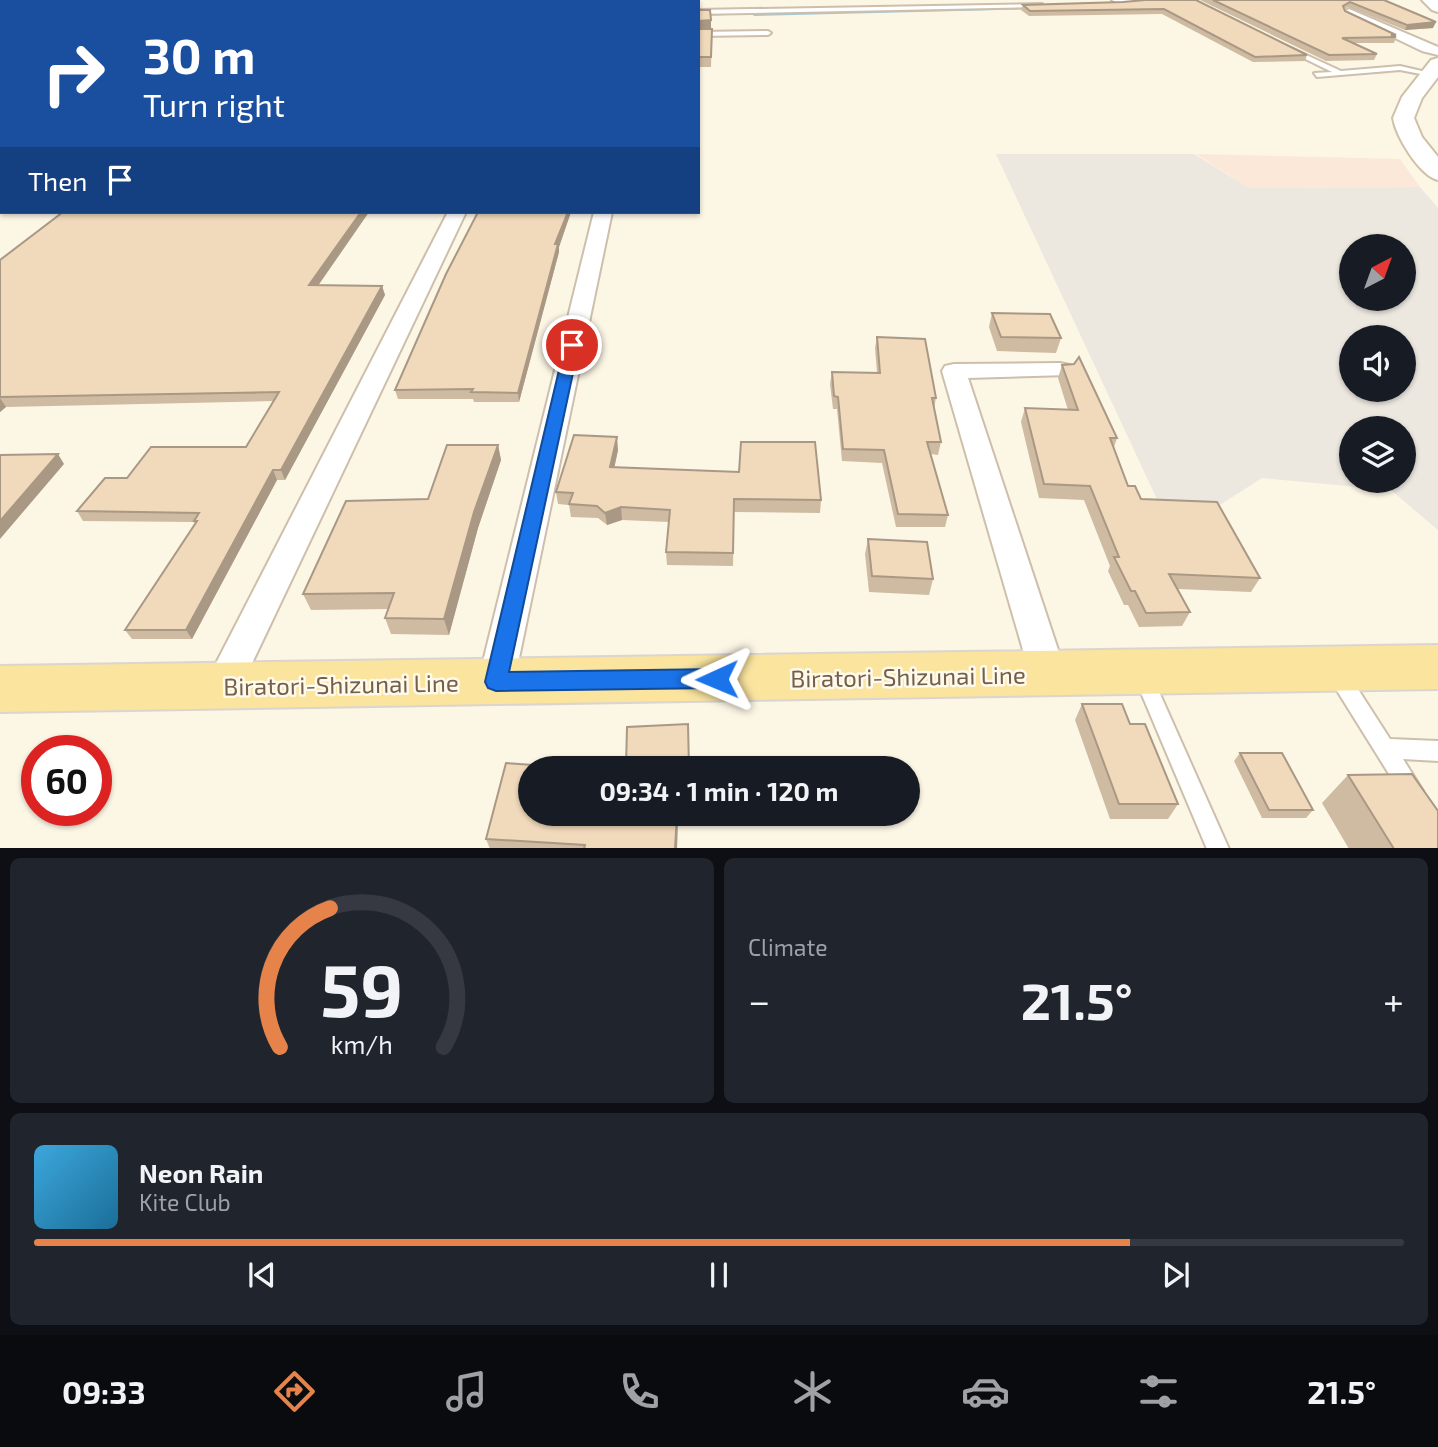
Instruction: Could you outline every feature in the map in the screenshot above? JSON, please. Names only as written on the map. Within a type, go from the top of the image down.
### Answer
[{"type":"main road","name":"Biratori-Shizunai Line","points":[[0,689],[1438,667]]},
{"type":"street","points":[[1430,0],[1438,7]]},
{"type":"street","points":[[1349,12],[1438,51]]},
{"type":"street","points":[[1434,69],[1412,95],[1403,111],[1404,131],[1438,173]]},
{"type":"street","points":[[223,686],[456,214]]},
{"type":"street","points":[[496,682],[603,214]]},
{"type":"street","points":[[1048,674],[954,371],[1060,370]]},
{"type":"lane","points":[[873,0],[880,9]]},
{"type":"lane","points":[[1107,4],[1162,0]]},
{"type":"lane","points":[[700,12],[1054,5]]},
{"type":"lane","points":[[700,34],[768,33]]},
{"type":"lane","points":[[1276,42],[1338,72]]},
{"type":"lane","points":[[1317,75],[1400,68],[1434,69]]},
{"type":"lane","points":[[1333,668],[1425,811]]},
{"type":"lane","points":[[1141,671],[1218,848]]},
{"type":"lane","points":[[1385,748],[1438,751]]},
{"type":"shaded area","points":[[996,154],[1194,154],[1249,188],[1420,187],[1438,208],[1438,530],[1395,493],[1416,493],[1416,416],[1339,416],[1339,485],[1262,478],[1215,508],[1162,510]]},
{"type":"shaded area","points":[[1196,154],[1400,159],[1420,187],[1249,188]]},
{"type":"building","points":[[1196,0],[1307,55],[1255,57],[1164,9],[1030,11],[1023,5]]},
{"type":"building","points":[[1213,0],[1384,0],[1436,22],[1407,25],[1350,2],[1343,6],[1345,11],[1396,37],[1342,38],[1377,54],[1329,55]]},
{"type":"building","points":[[700,10],[710,10],[711,20],[700,21]]},
{"type":"building","points":[[700,29],[712,29],[711,57],[700,57]]},
{"type":"building","points":[[60,214],[360,214],[309,285],[382,286],[281,470],[273,470],[186,630],[125,630],[197,521],[194,521],[199,513],[77,511],[105,478],[127,478],[151,447],[246,447],[279,392],[0,397],[0,260]]},
{"type":"building","points":[[477,214],[567,214],[555,244],[558,244],[518,393],[471,392],[473,389],[395,390],[446,274]]},
{"type":"building","points":[[992,313],[1050,314],[1061,338],[1001,337]]},
{"type":"building","points":[[877,337],[925,339],[936,398],[932,398],[941,442],[927,442],[948,515],[898,514],[884,450],[843,449],[838,397],[834,396],[832,372],[880,373]]},
{"type":"building","points":[[1079,357],[1117,438],[1110,438],[1128,486],[1135,486],[1141,499],[1217,502],[1260,578],[1169,574],[1190,612],[1146,613],[1135,591],[1131,591],[1114,557],[1119,557],[1090,486],[1044,484],[1025,408],[1078,410],[1062,365],[1074,364]]},
{"type":"building","points":[[574,435],[617,437],[610,467],[739,472],[741,442],[815,442],[821,500],[734,499],[733,553],[666,552],[670,510],[621,507],[605,513],[597,506],[569,504],[573,493],[556,492]]},
{"type":"building","points":[[447,445],[498,445],[474,512],[444,619],[385,618],[394,593],[303,594],[346,501],[428,499]]},
{"type":"building","points":[[58,454],[0,521],[0,455]]},
{"type":"building","points":[[868,539],[927,542],[933,579],[872,576]]},
{"type":"building","points":[[1082,704],[1122,704],[1130,724],[1145,724],[1178,804],[1119,804]]},
{"type":"building","points":[[688,724],[689,756],[626,756],[627,727]]},
{"type":"building","points":[[1240,753],[1282,753],[1313,810],[1269,810]]},
{"type":"building","points":[[506,763],[518,764],[518,826],[676,826],[675,848],[584,848],[585,845],[486,839]]},
{"type":"building","points":[[1412,774],[1438,811],[1438,848],[1393,848],[1348,775]]},
{"type":"waterway","points":[[754,15],[1035,8]]},
{"type":"waterway","points":[[700,15],[754,13]]},
{"type":"route","points":[[572,345],[496,682],[717,679]]}]
